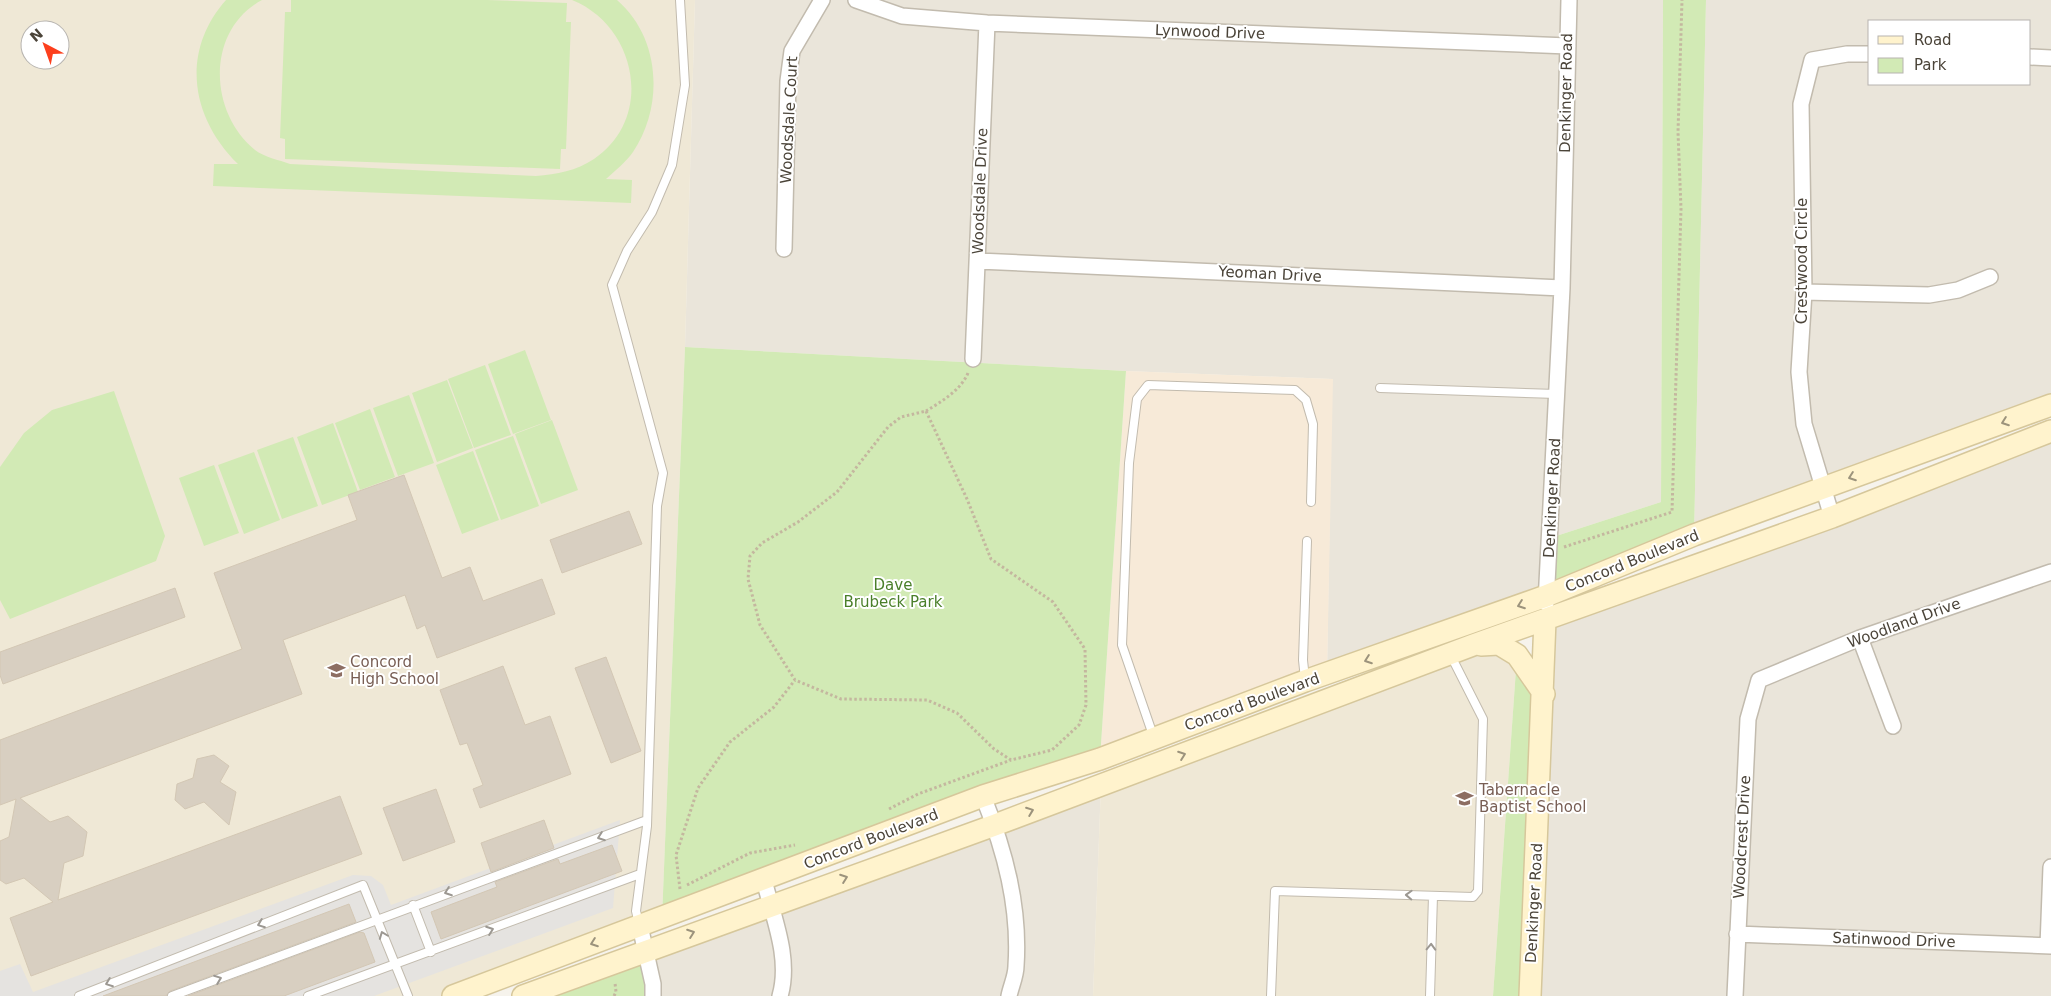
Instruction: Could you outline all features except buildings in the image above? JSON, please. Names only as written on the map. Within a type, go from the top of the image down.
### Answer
[{"type":"street","name":"Woodsdale Court","points":[[784,249],[788,81],[792,51],[822,0]]},
{"type":"street","name":"Lynwood Drive","points":[[856,0],[902,16],[987,23],[1568,46]]},
{"type":"street","name":"Denkinger Road","points":[[1530,996],[1544,694],[1546,596],[1550,552],[1562,288],[1569,0]]},
{"type":"street","name":"Woodsdale Drive","points":[[973,359],[987,23]]},
{"type":"street","name":"Crestwood Circle","points":[[1832,517],[1804,424],[1800,372],[1804,292],[1801,104],[1812,60],[1847,54],[1868,54]]},
{"type":"street","points":[[2031,57],[2051,58]]},
{"type":"street","name":"Yeoman Drive","points":[[978,261],[1562,288]]},
{"type":"street","points":[[1804,292],[1929,296],[1958,290],[1990,277]]},
{"type":"street","name":"Concord Boulevard","points":[[453,996],[983,796],[1100,760],[1305,681],[1546,596],[1694,535],[2051,405]]},
{"type":"street","name":"Concord Boulevard","points":[[523,996],[770,904],[994,825],[1473,645],[1832,517],[2051,431]]},
{"type":"street","name":"Woodland Drive","points":[[1759,680],[1860,638],[2051,572]]},
{"type":"street","points":[[1860,638],[1893,726]]},
{"type":"street","points":[[1473,645],[1499,644],[1517,655],[1544,694]]},
{"type":"street","name":"Woodcrest Drive","points":[[1735,996],[1748,719],[1759,680]]},
{"type":"street","points":[[983,796],[1013,888],[1016,967],[1009,996]]},
{"type":"street","points":[[2049,946],[2051,867]]},
{"type":"street","points":[[764,880],[783,954],[784,981],[780,996]]},
{"type":"street","points":[[640,926],[653,984],[653,996]]},
{"type":"street","name":"Satinwood Drive","points":[[1737,934],[2049,946]]},
{"type":"lane","points":[[640,926],[636,911],[647,820],[657,506],[663,473],[612,285],[627,250],[652,212],[672,165],[685,85],[680,0]]},
{"type":"lane","points":[[1154,739],[1122,645],[1129,463],[1137,399],[1148,385],[1294,390],[1306,400],[1313,424],[1311,502]]},
{"type":"lane","points":[[1380,388],[1557,394]]},
{"type":"lane","points":[[1305,681],[1303,660],[1307,541]]},
{"type":"lane","points":[[1271,996],[1275,891],[1473,897],[1478,891],[1483,719],[1450,654]]},
{"type":"lane","points":[[172,996],[413,905],[647,820]]},
{"type":"lane","points":[[308,996],[640,874]]},
{"type":"lane","points":[[78,996],[363,885],[408,996]]},
{"type":"lane","points":[[1430,996],[1433,896]]},
{"type":"lane","points":[[413,905],[431,952]]},
{"type":"path","points":[[1550,552],[1672,512],[1680,209],[1678,132],[1682,0]]},
{"type":"path","points":[[973,359],[965,380],[944,400],[926,411],[901,417],[837,492],[798,522],[762,544],[750,556],[748,579],[760,625],[795,680],[841,699],[927,700],[957,713],[994,749],[1012,760]]},
{"type":"path","points":[[883,812],[918,794],[1012,760],[1052,750],[1079,725],[1086,705],[1085,649],[1053,602],[991,559],[967,499],[926,411]]},
{"type":"path","points":[[795,680],[774,707],[730,742],[698,788],[676,855],[679,890],[750,853],[804,844]]},
{"type":"shaded area","name":"Concord High School","points":[[0,0],[695,0],[685,347],[662,918],[453,996],[0,996]]},
{"type":"shaded area","points":[[695,0],[1663,0],[1661,502],[1550,538],[1546,596],[1327,674],[1332,379],[1126,371],[685,347]]},
{"type":"shaded area","points":[[1706,0],[2051,0],[2051,405],[1694,535]]},
{"type":"shaded area","points":[[1126,371],[1333,379],[1327,674],[1100,759]]},
{"type":"shaded area","points":[[2051,431],[2051,996],[1530,996],[1545,620]]},
{"type":"shaded area","points":[[1473,645],[1517,655],[1493,996],[1093,996],[1101,784]]},
{"type":"shaded area","points":[[1101,784],[1093,996],[653,996],[645,950]]},
{"type":"shaded area","points":[[620,820],[613,908],[374,996],[0,996],[0,971],[20,964],[33,992],[353,875],[371,876],[383,885],[391,905]]},
{"type":"green space","points":[[226,0],[262,0],[244,14],[231,31],[223,51],[220,72],[222,94],[228,115],[240,134],[255,150],[290,164],[536,176],[566,171],[594,159],[613,141],[625,121],[631,98],[630,74],[624,51],[611,30],[594,13],[572,0],[617,0],[632,16],[642,33],[650,53],[653,73],[653,94],[650,114],[643,134],[630,156],[606,179],[632,180],[631,203],[213,186],[214,164],[238,164],[222,146],[201,106],[197,84],[197,63],[202,41],[211,20]]},
{"type":"green space","points":[[291,0],[487,0],[567,3],[566,22],[571,22],[566,149],[561,149],[560,169],[285,159],[285,139],[280,138],[285,12],[291,12]]},
{"type":"green space","points":[[1663,0],[1706,0],[1694,535],[1546,596],[1550,538],[1661,502]]},
{"type":"green space","name":"Dave Brubeck Park","points":[[685,347],[1126,371],[1100,759],[662,918]]},
{"type":"green space","points":[[525,350],[551,420],[513,434],[488,364]]},
{"type":"green space","points":[[485,365],[511,435],[474,448],[448,379]]},
{"type":"green space","points":[[447,380],[473,448],[437,462],[412,393]]},
{"type":"green space","points":[[114,391],[165,536],[156,561],[10,619],[0,600],[0,467],[24,433],[52,410]]},
{"type":"green space","points":[[409,395],[434,463],[398,476],[373,408]]},
{"type":"green space","points":[[370,409],[395,477],[360,490],[335,423]]},
{"type":"green space","points":[[552,420],[578,490],[541,504],[515,434]]},
{"type":"green space","points":[[333,423],[358,492],[322,505],[297,437]]},
{"type":"green space","points":[[513,436],[539,506],[501,520],[475,450]]},
{"type":"green space","points":[[293,437],[318,506],[282,519],[257,450]]},
{"type":"green space","points":[[473,451],[499,520],[462,534],[436,465]]},
{"type":"green space","points":[[254,452],[280,520],[244,534],[218,465]]},
{"type":"green space","points":[[214,465],[239,533],[204,546],[179,478]]},
{"type":"green space","points":[[1517,655],[1544,694],[1530,996],[1493,996]]},
{"type":"green space","points":[[645,950],[653,996],[523,996]]},
{"type":"place","name":"Concord High School","points":[[336,671]]},
{"type":"place","name":"Tabernacle Baptist School","points":[[1465,799]]}]
